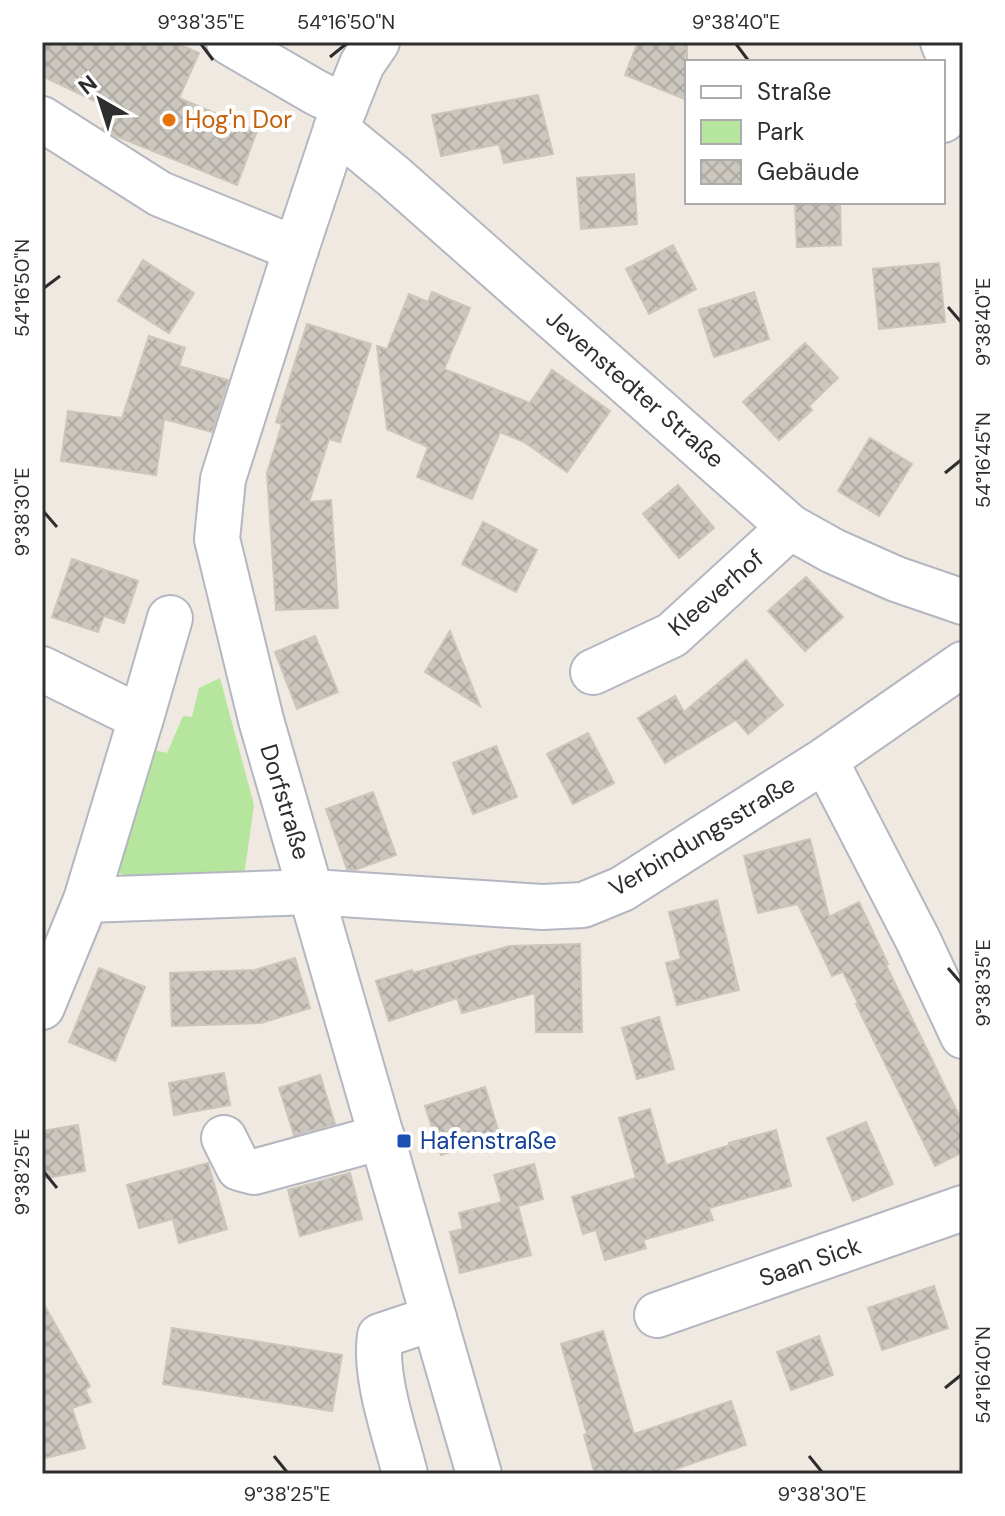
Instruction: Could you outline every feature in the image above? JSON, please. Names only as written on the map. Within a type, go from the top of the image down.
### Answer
[{"type":"street","points":[[229,42],[315,92],[341,118]]},
{"type":"street","name":"Dorfstraße","points":[[377,42],[362,64],[296,249],[223,479],[217,539],[261,720],[479,1474]]},
{"type":"street","points":[[943,42],[957,78],[959,95],[953,111],[945,118]]},
{"type":"street","name":"Jevenstedter Straße","points":[[341,118],[393,176],[790,527],[833,551],[896,579],[963,602]]},
{"type":"street","points":[[42,119],[160,194],[296,249]]},
{"type":"street","name":"Kleeverhof","points":[[593,672],[672,635],[790,527]]},
{"type":"street","points":[[42,1007],[86,900],[170,618]]},
{"type":"street","name":"Verbindungsstraße","points":[[312,892],[542,907],[583,905],[622,889],[825,760],[963,664]]},
{"type":"street","points":[[42,669],[141,718]]},
{"type":"street","points":[[825,760],[918,940],[963,1036]]},
{"type":"street","points":[[86,900],[312,892]]},
{"type":"street","points":[[224,1138],[239,1168],[254,1172],[382,1137]]},
{"type":"street","name":"Saan Sick","points":[[657,1315],[963,1208]]},
{"type":"street","points":[[405,1474],[384,1393],[378,1347],[380,1336],[434,1318]]},
{"type":"green space","points":[[220,678],[254,805],[244,876],[128,878],[113,869],[154,750],[167,753],[183,716],[192,717],[199,688]]},
{"type":"building","name":"Hog'n Dor","points":[[42,42],[174,42],[199,53],[179,98],[257,131],[237,185],[103,128],[112,109],[42,76]]},
{"type":"building","points":[[638,42],[687,42],[685,99],[625,75]]},
{"type":"building","points":[[538,95],[553,154],[504,163],[499,144],[441,156],[432,115]]},
{"type":"building","points":[[634,174],[637,224],[581,229],[577,178]]},
{"type":"building","points":[[795,204],[840,204],[841,245],[797,247]]},
{"type":"building","points":[[673,245],[696,289],[649,314],[626,269]]},
{"type":"building","points":[[143,260],[194,293],[169,333],[118,301]]},
{"type":"building","points":[[939,263],[945,322],[879,329],[873,269]]},
{"type":"building","points":[[432,292],[470,308],[444,369],[530,403],[552,370],[610,411],[567,472],[524,442],[500,432],[472,499],[417,477],[428,447],[387,429],[377,346],[387,349],[409,294],[428,302]]},
{"type":"building","points":[[754,292],[769,339],[714,357],[699,310]]},
{"type":"building","points":[[307,324],[371,344],[340,442],[329,439],[309,502],[331,500],[338,608],[276,610],[267,473],[282,424],[276,422]]},
{"type":"building","points":[[149,336],[185,348],[179,366],[228,380],[212,432],[164,419],[156,475],[61,461],[68,411],[122,418]]},
{"type":"building","points":[[805,343],[838,378],[809,406],[812,410],[779,440],[743,402]]},
{"type":"building","points":[[870,438],[912,464],[879,516],[838,491]]},
{"type":"building","points":[[678,485],[714,528],[679,558],[643,514]]},
{"type":"building","points":[[483,522],[537,550],[516,592],[462,564]]},
{"type":"building","points":[[72,559],[138,581],[124,623],[104,616],[98,632],[52,617]]},
{"type":"building","points":[[806,577],[843,617],[805,651],[768,611]]},
{"type":"building","points":[[450,631],[480,706],[425,672]]},
{"type":"building","points":[[315,636],[338,692],[297,709],[275,652]]},
{"type":"building","points":[[746,660],[783,705],[748,734],[736,720],[665,763],[638,718],[675,696],[684,712]]},
{"type":"building","points":[[588,733],[614,783],[573,804],[547,754]]},
{"type":"building","points":[[496,746],[517,797],[473,814],[453,763]]},
{"type":"building","points":[[373,792],[396,855],[355,870],[347,869],[326,809]]},
{"type":"building","points":[[810,839],[829,917],[859,902],[963,1124],[963,1152],[935,1166],[843,972],[832,976],[798,904],[758,913],[744,856]]},
{"type":"building","points":[[717,900],[739,990],[677,1005],[666,963],[681,959],[669,912]]},
{"type":"building","points":[[580,944],[582,1032],[536,1032],[535,993],[462,1013],[457,998],[389,1021],[376,981],[510,946]]},
{"type":"building","points":[[295,958],[310,1008],[261,1023],[172,1026],[170,973],[255,970]]},
{"type":"building","points":[[99,968],[145,987],[115,1061],[69,1042]]},
{"type":"building","points":[[659,1017],[674,1069],[637,1079],[622,1028]]},
{"type":"building","points":[[224,1073],[230,1105],[174,1115],[169,1083]]},
{"type":"building","points":[[320,1075],[335,1124],[294,1135],[279,1088]]},
{"type":"building","points":[[485,1087],[500,1136],[441,1155],[425,1106]]},
{"type":"building","points":[[650,1109],[666,1165],[776,1130],[791,1186],[709,1208],[713,1220],[643,1240],[646,1248],[605,1260],[596,1230],[583,1234],[572,1197],[636,1178],[619,1118]]},
{"type":"building","points":[[866,1122],[893,1184],[853,1201],[827,1138]]},
{"type":"building","points":[[78,1125],[85,1171],[42,1179],[42,1131]]},
{"type":"building","points":[[208,1163],[227,1229],[179,1243],[173,1219],[139,1228],[127,1185]]},
{"type":"building","points":[[534,1164],[543,1199],[518,1206],[531,1255],[460,1273],[450,1232],[463,1229],[459,1213],[502,1202],[494,1175]]},
{"type":"building","points":[[350,1173],[362,1219],[300,1236],[288,1190]]},
{"type":"building","points":[[934,1286],[948,1328],[882,1350],[868,1308]]},
{"type":"building","points":[[42,1301],[90,1386],[85,1390],[91,1402],[72,1408],[85,1448],[42,1459]]},
{"type":"building","points":[[172,1328],[342,1355],[332,1411],[163,1384]]},
{"type":"building","points":[[603,1331],[634,1434],[731,1401],[746,1445],[661,1474],[595,1474],[561,1344]]},
{"type":"building","points":[[819,1336],[833,1375],[791,1390],[777,1352]]},
{"type":"place","name":"Hog'n Dor","points":[[169,120]]},
{"type":"place","name":"Hafenstraße","points":[[404,1141]]}]
